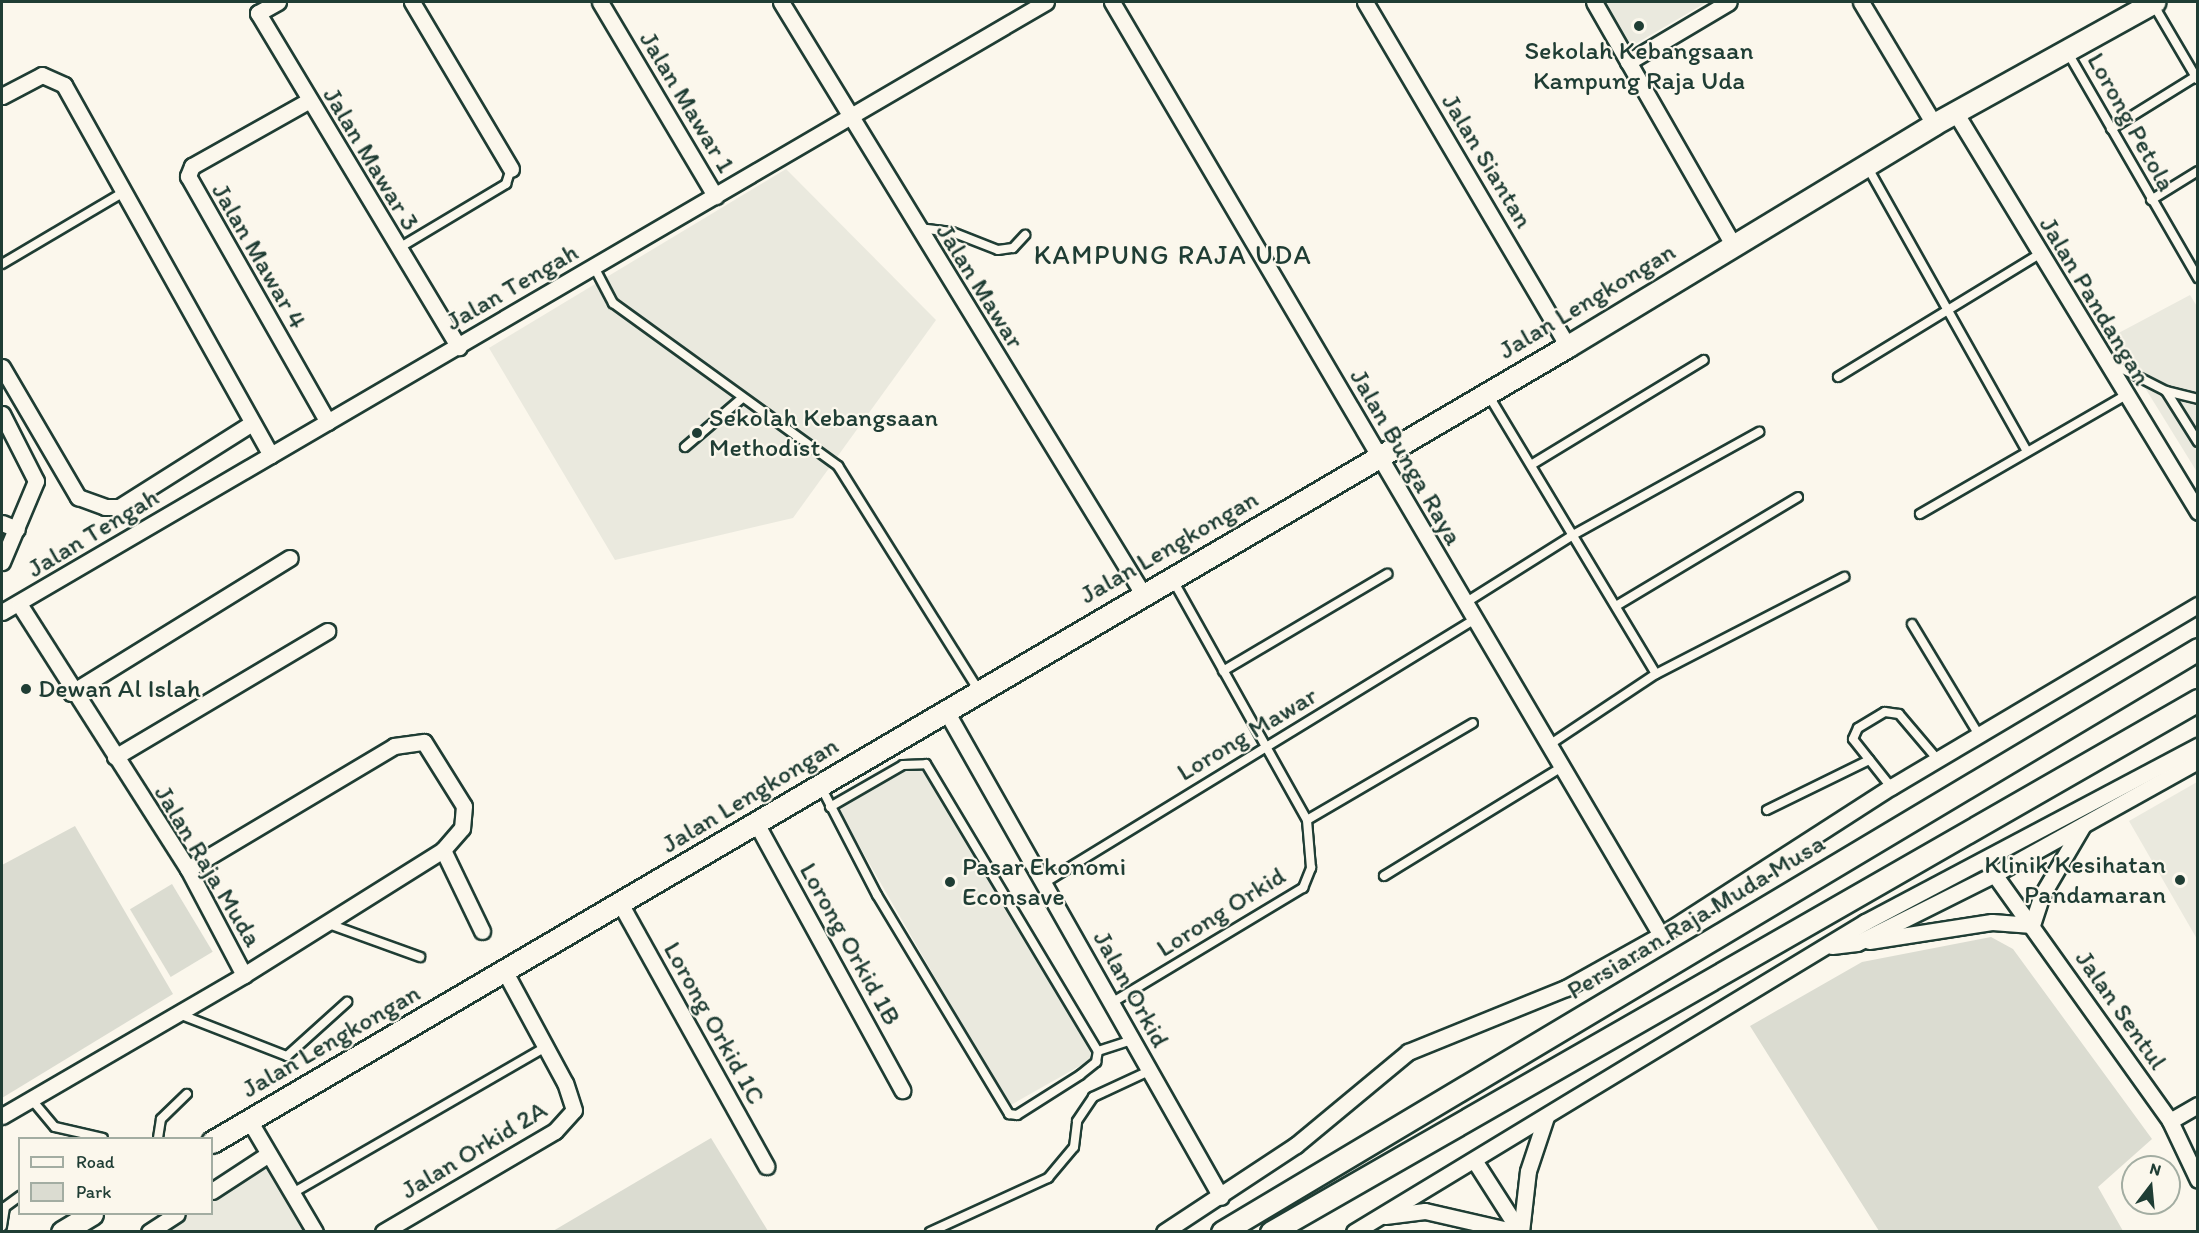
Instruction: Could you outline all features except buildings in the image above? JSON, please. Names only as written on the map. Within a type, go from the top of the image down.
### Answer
[{"type":"street","name":"Jalan Mawar 3","points":[[278,2],[258,13],[308,101],[459,347]]},
{"type":"street","points":[[412,2],[511,169]]},
{"type":"street","name":"Jalan Mawar 1","points":[[600,2],[715,196]]},
{"type":"street","name":"Jalan Mawar","points":[[781,2],[915,228],[1143,594]]},
{"type":"street","name":"Jalan Tengah","points":[[2,612],[1046,2]]},
{"type":"street","name":"Jalan Bunga Raya","points":[[1112,2],[1379,457],[1472,621],[1661,935]]},
{"type":"street","name":"Jalan Siantan","points":[[1365,2],[1568,346]]},
{"type":"street","points":[[1594,2],[1734,246]]},
{"type":"street","points":[[1628,62],[1729,2]]},
{"type":"street","points":[[1861,2],[1934,124]]},
{"type":"street","name":"Jalan Lengkongan","points":[[213,1141],[621,905],[755,821],[946,711],[978,689],[1568,346],[1868,168],[1934,124],[2153,2]]},
{"type":"street","points":[[2,96],[42,75],[57,80],[271,455]]},
{"type":"street","name":"Jalan Mawar 4","points":[[308,101],[192,166],[188,176],[191,190],[328,422]]},
{"type":"street","name":"Jalan Pandangan","points":[[1955,112],[2038,255],[2198,513]]},
{"type":"street","points":[[2,367],[78,497],[105,507],[119,507],[252,423]]},
{"type":"street","name":"Jalan Tengah","points":[[2,414],[36,481],[2,562]]},
{"type":"street","points":[[2,523],[17,529]]},
{"type":"street","points":[[71,693],[290,558]]},
{"type":"street","name":"Jalan Raja Muda","points":[[2,1116],[244,975],[188,870],[71,693],[19,604]]},
{"type":"street","points":[[1164,1232],[1221,1197],[1296,1144],[1408,1052],[1566,988],[1661,935],[1891,788],[2198,605]]},
{"type":"street","points":[[115,757],[327,631]]},
{"type":"street","name":"Persiaran Raja Muda Musa","points":[[1222,1232],[2198,649]]},
{"type":"street","points":[[1271,1232],[2198,700]]},
{"type":"street","name":"Jalan Orkid","points":[[946,711],[1113,1002],[1131,1041],[1221,1197]]},
{"type":"street","points":[[188,870],[405,743],[424,742],[464,806],[462,828],[443,850],[329,924],[244,975]]},
{"type":"street","points":[[1354,1232],[1829,946],[2198,746]]},
{"type":"street","points":[[1857,943],[1993,875],[2198,761]]},
{"type":"street","name":"Lorong Orkid 1B","points":[[755,821],[902,1090]]},
{"type":"street","points":[[1829,946],[1992,922],[2032,925],[2042,895],[2083,825]]},
{"type":"street","points":[[443,850],[482,931]]},
{"type":"street","name":"Jalan Sentul","points":[[1985,861],[2170,1121],[2198,1180]]},
{"type":"street","name":"Lorong Orkid 1C","points":[[621,905],[766,1166]]},
{"type":"street","name":"Jalan Orkid 2A","points":[[383,1232],[568,1121],[574,1110],[565,1083],[544,1048],[505,972]]},
{"type":"street","points":[[2170,1121],[2198,1105]]},
{"type":"street","points":[[1519,1232],[1528,1171],[1546,1117]]},
{"type":"street","points":[[249,1120],[267,1155],[315,1232]]},
{"type":"street","points":[[213,1190],[267,1155]]},
{"type":"street","points":[[1474,1160],[1519,1232]]},
{"type":"street","points":[[1380,1216],[1425,1211],[1519,1232]]},
{"type":"street","points":[[62,1232],[90,1215]]},
{"type":"street","points":[[149,1232],[175,1215]]},
{"type":"lane","points":[[2111,129],[2197,78],[2153,2]]},
{"type":"lane","name":"Lorong Petola","points":[[2066,49],[2151,200],[2195,267],[2198,278]]},
{"type":"lane","points":[[1868,168],[1945,311],[2028,451]]},
{"type":"lane","points":[[398,249],[506,184],[511,169]]},
{"type":"lane","points":[[2151,200],[2198,171]]},
{"type":"lane","points":[[2,264],[122,193]]},
{"type":"lane","points":[[915,228],[952,232],[998,250],[1013,248],[1025,235]]},
{"type":"lane","points":[[1838,377],[2038,255]]},
{"type":"lane","points":[[594,267],[613,303],[741,399],[838,466],[978,689]]},
{"type":"lane","points":[[2102,358],[2166,391],[2198,399]]},
{"type":"lane","points":[[1531,465],[1704,360]]},
{"type":"lane","points":[[2166,391],[2198,442]]},
{"type":"lane","points":[[1487,392],[1656,674]]},
{"type":"lane","points":[[1920,514],[2124,396]]},
{"type":"lane","points":[[685,447],[741,399]]},
{"type":"lane","points":[[1463,605],[1573,535],[1759,432]]},
{"type":"lane","points":[[1616,606],[1798,497]]},
{"type":"lane","points":[[1223,671],[1387,574]]},
{"type":"lane","points":[[1171,576],[1264,748],[1307,820],[1473,723]]},
{"type":"lane","points":[[1547,746],[1656,674],[1844,577]]},
{"type":"lane","name":"Lorong Mawar","points":[[1044,883],[1472,621]]},
{"type":"lane","points":[[1912,624],[1979,735]]},
{"type":"lane","points":[[1891,788],[1856,744],[1854,733],[1890,711],[1938,760]]},
{"type":"lane","points":[[1767,810],[1869,760]]},
{"type":"lane","points":[[819,783],[831,807],[1009,1114],[1017,1115],[1080,1075],[1096,1062],[1098,1051],[926,764],[903,765],[831,807]]},
{"type":"lane","points":[[1384,876],[1560,768]]},
{"type":"lane","name":"Lorong Orkid","points":[[1113,1002],[1303,888],[1311,868],[1307,820]]},
{"type":"lane","points":[[329,924],[420,957]]},
{"type":"lane","points":[[178,1013],[287,1056],[347,1002]]},
{"type":"lane","points":[[1098,1051],[1131,1041]]},
{"type":"lane","points":[[291,1194],[544,1048]]},
{"type":"lane","points":[[930,1232],[1048,1178],[1074,1147],[1077,1120],[1093,1097],[1149,1071]]},
{"type":"lane","points":[[158,1137],[161,1119],[187,1094]]},
{"type":"lane","points":[[32,1100],[55,1127],[100,1137]]},
{"type":"lane","points":[[2,1226],[5,1207],[18,1197]]},
{"type":"shaded area","name":"Sekolah Kebangsaan Kampung Raja Uda","points":[[1598,2],[1707,2],[1625,50]]},
{"type":"shaded area","name":"Sekolah Kebangsaan Methodist","points":[[786,169],[936,320],[793,518],[615,560],[489,348]]},
{"type":"shaded area","points":[[2190,295],[2198,308],[2197,472],[2113,336]]},
{"type":"shaded area","points":[[914,766],[926,770],[1093,1052],[1092,1059],[1009,1106],[838,809]]},
{"type":"shaded area","name":"Klinik Kesihatan Pandamaran","points":[[2197,782],[2197,939],[2129,821]]},
{"type":"shaded area","points":[[264,1162],[308,1231],[160,1232],[186,1215],[213,1215],[213,1196]]},
{"type":"green space","points":[[75,826],[173,994],[2,1098],[2,865]]},
{"type":"green space","points":[[172,884],[213,952],[171,977],[130,909]]},
{"type":"green space","points":[[1991,937],[2013,949],[2152,1139],[2134,1155],[2121,1155],[2121,1167],[2098,1187],[2123,1231],[1879,1231],[1750,1026],[1862,962]]},
{"type":"green space","points":[[711,1138],[768,1231],[553,1231]]},
{"type":"place","name":"Sekolah Kebangsaan Kampung Raja Uda","points":[[1639,26]]},
{"type":"place","name":"Sekolah Kebangsaan Methodist","points":[[697,433]]},
{"type":"place","name":"Dewan Al Islah","points":[[26,689]]},
{"type":"place","name":"Klinik Kesihatan Pandamaran","points":[[2180,880]]},
{"type":"place","name":"Pasar Ekonomi Econsave","points":[[950,882]]},
{"type":"district","name":"KAMPUNG RAJA UDA","points":[[1173,255]]}]
